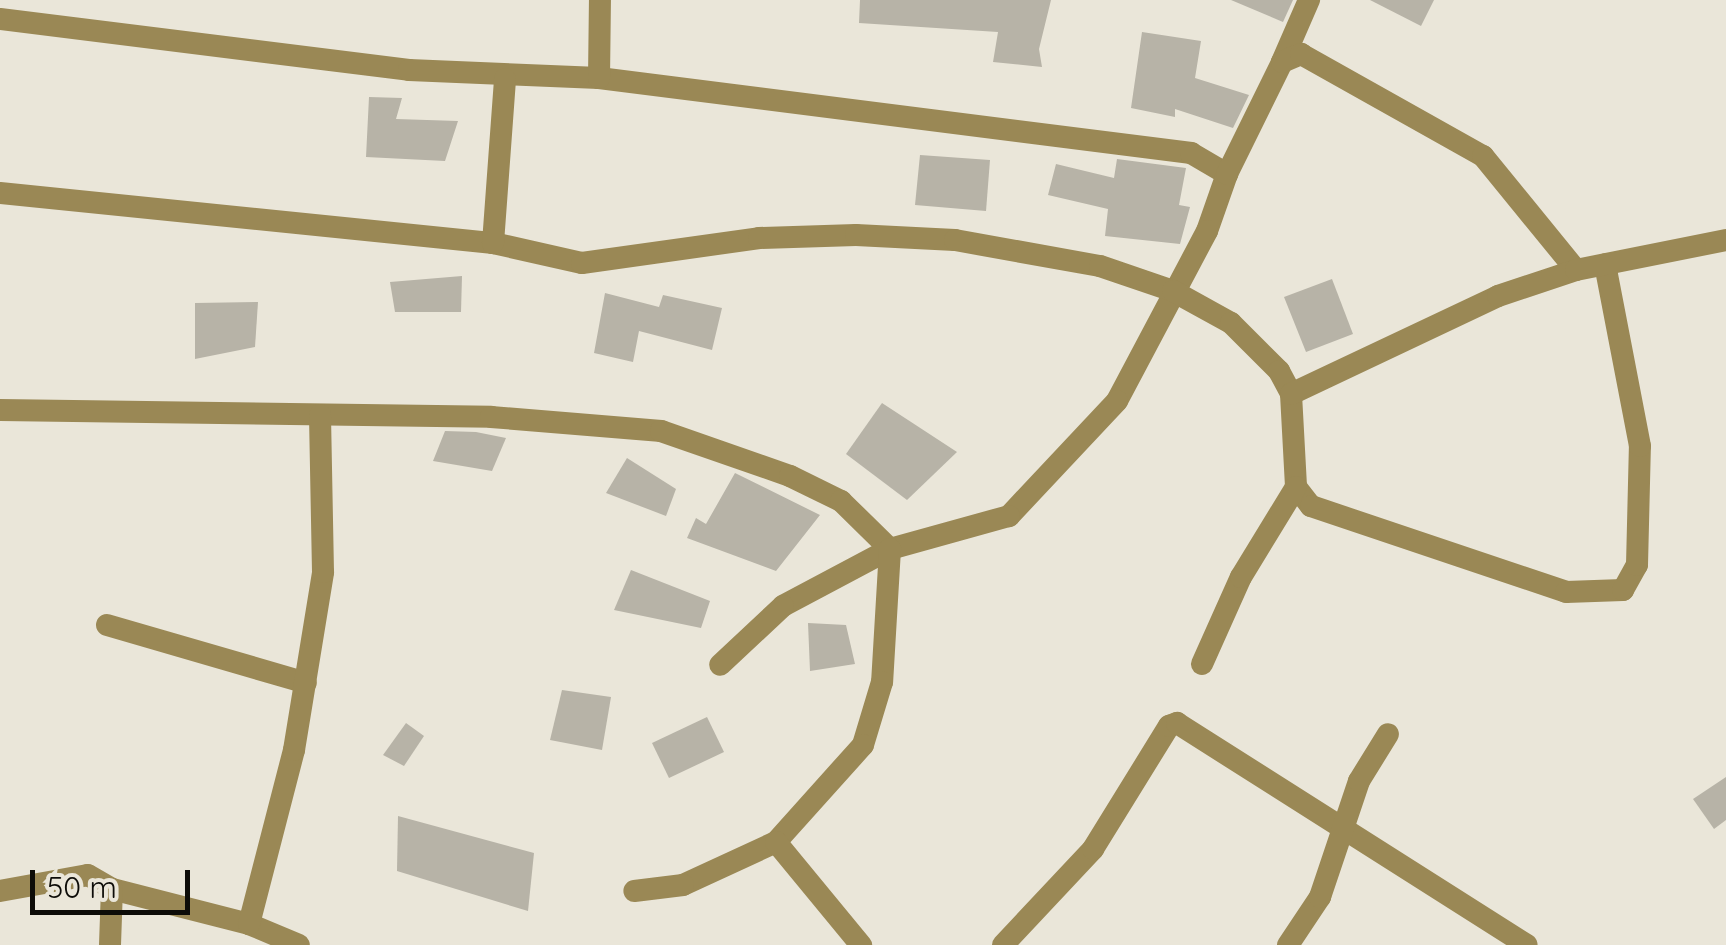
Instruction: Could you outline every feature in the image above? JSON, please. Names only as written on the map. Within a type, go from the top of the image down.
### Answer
[{"type":"street","points":[[599,78],[600,0]]},
{"type":"street","points":[[720,665],[783,606],[890,549],[1009,516],[1117,400],[1207,231],[1227,174],[1309,0]]},
{"type":"street","points":[[0,20],[505,79],[599,78],[1192,153],[1227,174]]},
{"type":"street","points":[[1282,62],[1301,54],[1327,65],[1483,156],[1576,270]]},
{"type":"street","points":[[493,243],[505,79]]},
{"type":"street","points":[[0,194],[493,243],[582,263],[760,238],[955,240],[1100,266],[1173,290],[1231,323],[1279,371],[1291,394],[1296,487],[1242,577],[1202,664]]},
{"type":"street","points":[[1291,394],[1498,296],[1576,270],[1726,240]]},
{"type":"street","points":[[1296,487],[1311,506],[1330,515],[1566,592],[1623,590],[1637,565],[1640,446],[1605,264]]},
{"type":"street","points":[[0,410],[491,417],[662,431],[790,476],[840,501],[890,549],[886,656],[863,745],[776,842],[683,885],[634,892]]},
{"type":"street","points":[[249,924],[306,683],[323,572],[320,416]]},
{"type":"street","points":[[107,624],[306,683]]},
{"type":"street","points":[[1003,945],[1093,849],[1169,726],[1177,723],[1527,945]]},
{"type":"street","points":[[1288,945],[1320,897],[1341,829],[1388,734]]},
{"type":"street","points":[[776,842],[861,945]]},
{"type":"street","points":[[0,891],[88,875],[112,889],[249,924],[299,945]]},
{"type":"street","points":[[110,945],[112,889]]},
{"type":"building","points":[[860,0],[1051,0],[1039,49],[1042,67],[993,62],[998,32],[859,23]]},
{"type":"building","points":[[1231,0],[1293,0],[1283,22]]},
{"type":"building","points":[[1370,0],[1434,0],[1421,26]]},
{"type":"building","points":[[1142,32],[1201,41],[1195,78],[1249,95],[1233,128],[1175,109],[1175,117],[1131,108]]},
{"type":"building","points":[[369,97],[402,98],[396,119],[458,121],[445,161],[366,157]]},
{"type":"building","points":[[920,155],[990,160],[986,211],[915,205]]},
{"type":"building","points":[[1117,159],[1186,168],[1179,205],[1190,207],[1180,244],[1105,236],[1108,209],[1048,195],[1056,164],[1114,178]]},
{"type":"building","points":[[462,276],[461,312],[395,312],[390,282]]},
{"type":"building","points":[[1332,279],[1353,334],[1306,352],[1284,297]]},
{"type":"building","points":[[605,293],[659,307],[663,295],[722,308],[712,350],[639,331],[633,362],[594,353]]},
{"type":"building","points":[[258,302],[255,347],[195,359],[195,303]]},
{"type":"building","points":[[882,403],[957,452],[907,500],[846,454]]},
{"type":"building","points":[[445,431],[506,438],[492,471],[433,461]]},
{"type":"building","points":[[627,458],[676,489],[666,516],[606,493]]},
{"type":"building","points":[[735,473],[820,515],[776,571],[687,538],[696,518],[706,524]]},
{"type":"building","points":[[631,570],[710,601],[701,628],[614,610]]},
{"type":"building","points":[[808,623],[846,625],[855,664],[810,671]]},
{"type":"building","points":[[562,690],[611,697],[602,750],[550,740]]},
{"type":"building","points":[[707,717],[724,752],[669,778],[652,743]]},
{"type":"building","points":[[406,723],[424,736],[404,766],[383,755]]},
{"type":"building","points":[[1726,777],[1726,820],[1714,829],[1693,799]]},
{"type":"building","points":[[398,816],[534,853],[528,911],[397,871]]}]
